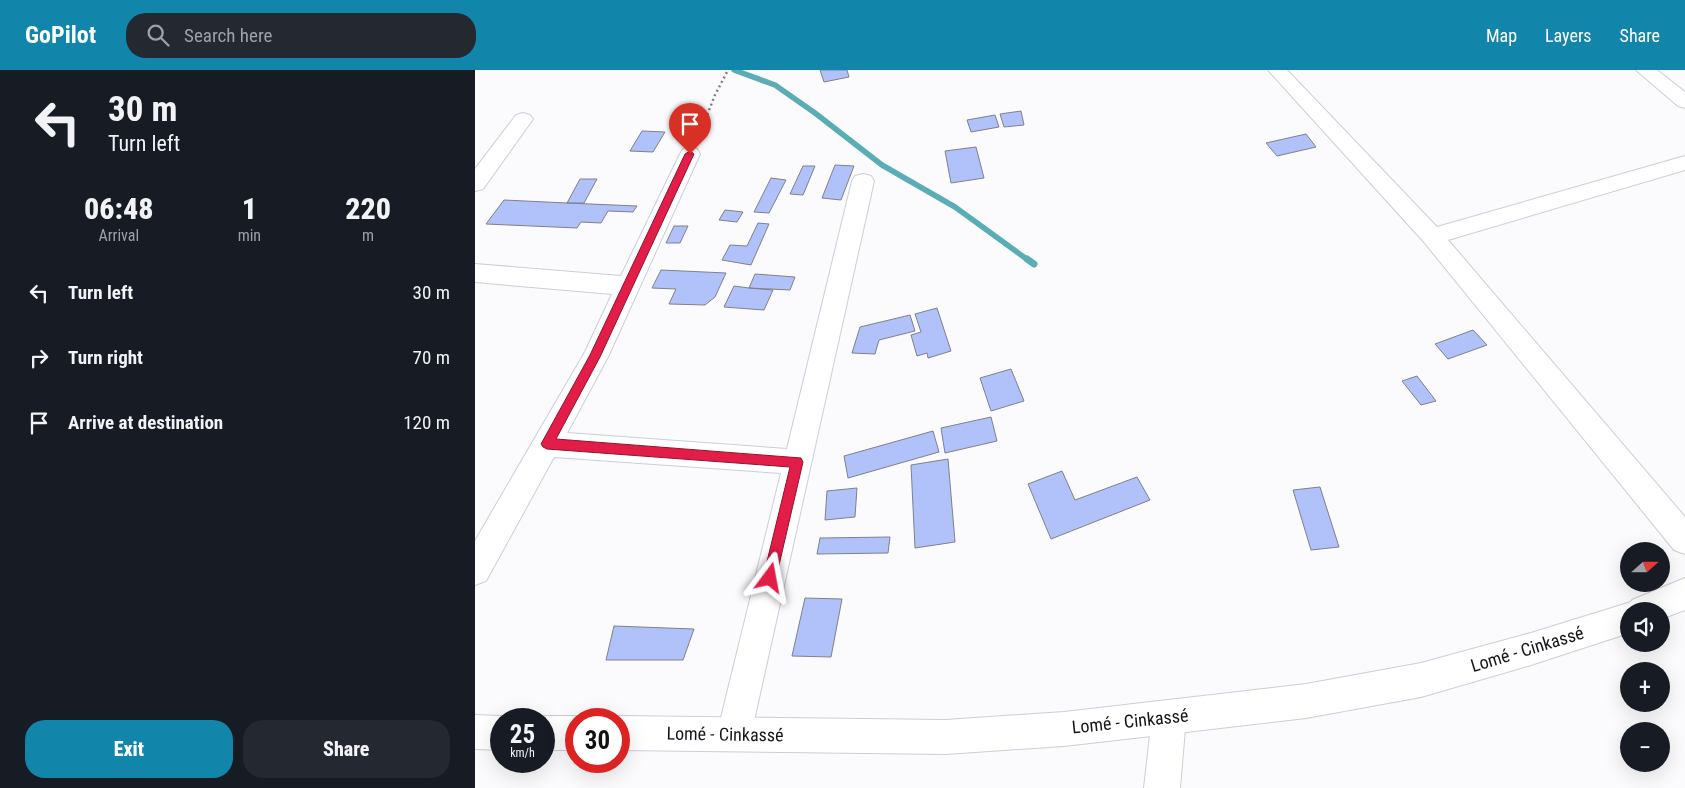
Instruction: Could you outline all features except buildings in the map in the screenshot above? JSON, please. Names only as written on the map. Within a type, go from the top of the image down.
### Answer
[{"type":"main road","points":[[1277,70],[1431,236],[1685,540]]},
{"type":"main road","points":[[1645,70],[1685,102]]},
{"type":"main road","points":[[475,184],[523,119]]},
{"type":"main road","points":[[475,570],[595,357],[690,154]]},
{"type":"main road","points":[[1431,236],[1685,163]]},
{"type":"main road","points":[[734,734],[863,181]]},
{"type":"main road","points":[[475,273],[628,286]]},
{"type":"main road","points":[[547,444],[797,462]]},
{"type":"main road","points":[[1665,602],[1685,594]]},
{"type":"main road","name":"Lomé - Cinkassé","points":[[630,733],[946,737],[1064,729],[1169,717],[1306,701],[1421,680],[1531,649],[1620,620]]},
{"type":"main road","points":[[1163,788],[1169,717]]},
{"type":"main road","points":[[475,732],[490,732]]},
{"type":"path","points":[[690,154],[711,110],[720,83],[729,70]]},
{"type":"waterway","points":[[734,70],[775,85],[815,113],[882,165],[955,207],[1028,260]]},
{"type":"waterway","points":[[1027,259],[1034,264]]},
{"type":"route","points":[[690,154],[595,357],[547,444],[797,462],[770,578]]}]
